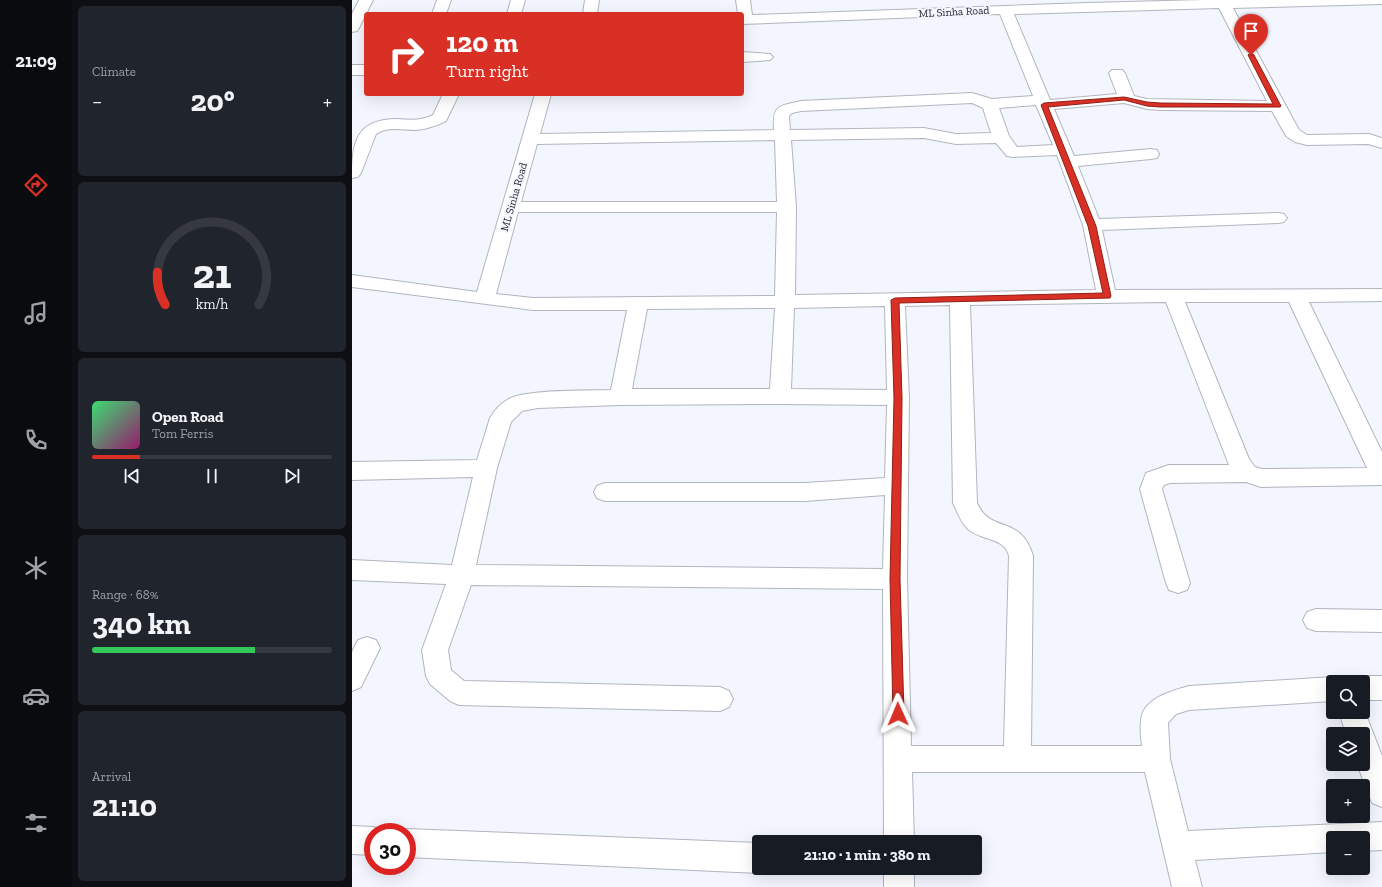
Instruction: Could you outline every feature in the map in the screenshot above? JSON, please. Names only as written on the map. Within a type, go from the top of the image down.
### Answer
[{"type":"street","points":[[352,28],[366,0]]},
{"type":"street","points":[[440,12],[444,0]]},
{"type":"street","points":[[515,12],[518,0]]},
{"type":"street","points":[[590,12],[592,0]]},
{"type":"street","points":[[743,0],[744,12]]},
{"type":"street","points":[[853,0],[856,17]]},
{"type":"street","name":"ML Sinha Road","points":[[744,20],[856,17],[970,6],[1005,9],[1170,2],[1224,4],[1382,0]]},
{"type":"street","points":[[1224,4],[1292,133],[1301,139],[1370,139],[1382,142]]},
{"type":"street","points":[[1005,9],[1092,226],[1107,296]]},
{"type":"street","points":[[744,57],[765,57]]},
{"type":"street","points":[[352,70],[364,70]]},
{"type":"street","points":[[1117,73],[1126,96],[1124,98]]},
{"type":"street","points":[[352,174],[369,132],[374,127],[431,122],[440,118],[450,96]]},
{"type":"street","name":"ML Sinha Road","points":[[485,299],[542,96]]},
{"type":"street","points":[[780,396],[785,302],[786,207],[781,115],[787,109],[801,106],[972,98],[982,100],[989,104],[1043,103],[1124,98],[1147,104],[1160,105],[1278,106]]},
{"type":"street","points":[[989,104],[1002,138],[1007,148],[1013,152],[1065,156],[1151,154]]},
{"type":"street","points":[[531,138],[924,133],[956,139],[1002,138]]},
{"type":"street","points":[[512,207],[786,207]]},
{"type":"street","points":[[1092,226],[1278,218]]},
{"type":"street","points":[[352,281],[533,304],[785,302],[1107,296],[1382,296]]},
{"type":"street","points":[[1178,583],[1151,489],[1154,479],[1169,474],[1248,473],[1261,478],[1382,476],[1296,295]]},
{"type":"street","points":[[1173,296],[1239,464],[1248,473]]},
{"type":"street","points":[[960,299],[965,503],[970,516],[982,528],[1005,535],[1016,543],[1021,556],[1017,760]]},
{"type":"street","points":[[895,300],[898,398],[895,579],[899,835]]},
{"type":"street","points":[[620,397],[638,304]]},
{"type":"street","points":[[720,699],[458,692],[439,676],[435,650],[462,576],[486,468],[501,418],[515,406],[538,400],[620,397],[780,396],[898,398]]},
{"type":"street","points":[[352,471],[486,468]]},
{"type":"street","points":[[605,492],[805,492],[896,486]]},
{"type":"street","points":[[352,570],[462,576],[895,579]]},
{"type":"street","points":[[1316,620],[1382,621]]},
{"type":"street","points":[[352,679],[367,648]]},
{"type":"street","points":[[1370,688],[1382,688]]},
{"type":"street","points":[[1187,887],[1156,759],[1154,719],[1168,704],[1189,698],[1326,690]]},
{"type":"street","points":[[899,759],[1156,759]]},
{"type":"street","points":[[1370,761],[1382,793]]},
{"type":"street","points":[[1370,837],[1382,836]]},
{"type":"street","points":[[1178,846],[1326,838]]},
{"type":"street","points":[[352,840],[364,841]]},
{"type":"street","points":[[416,843],[752,858]]},
{"type":"street","points":[[899,875],[899,887]]},
{"type":"route","points":[[898,714],[895,579],[898,398],[895,300],[1107,296],[1092,226],[1082,197],[1044,105],[1124,98],[1147,104],[1160,105],[1278,106],[1251,55]]}]
